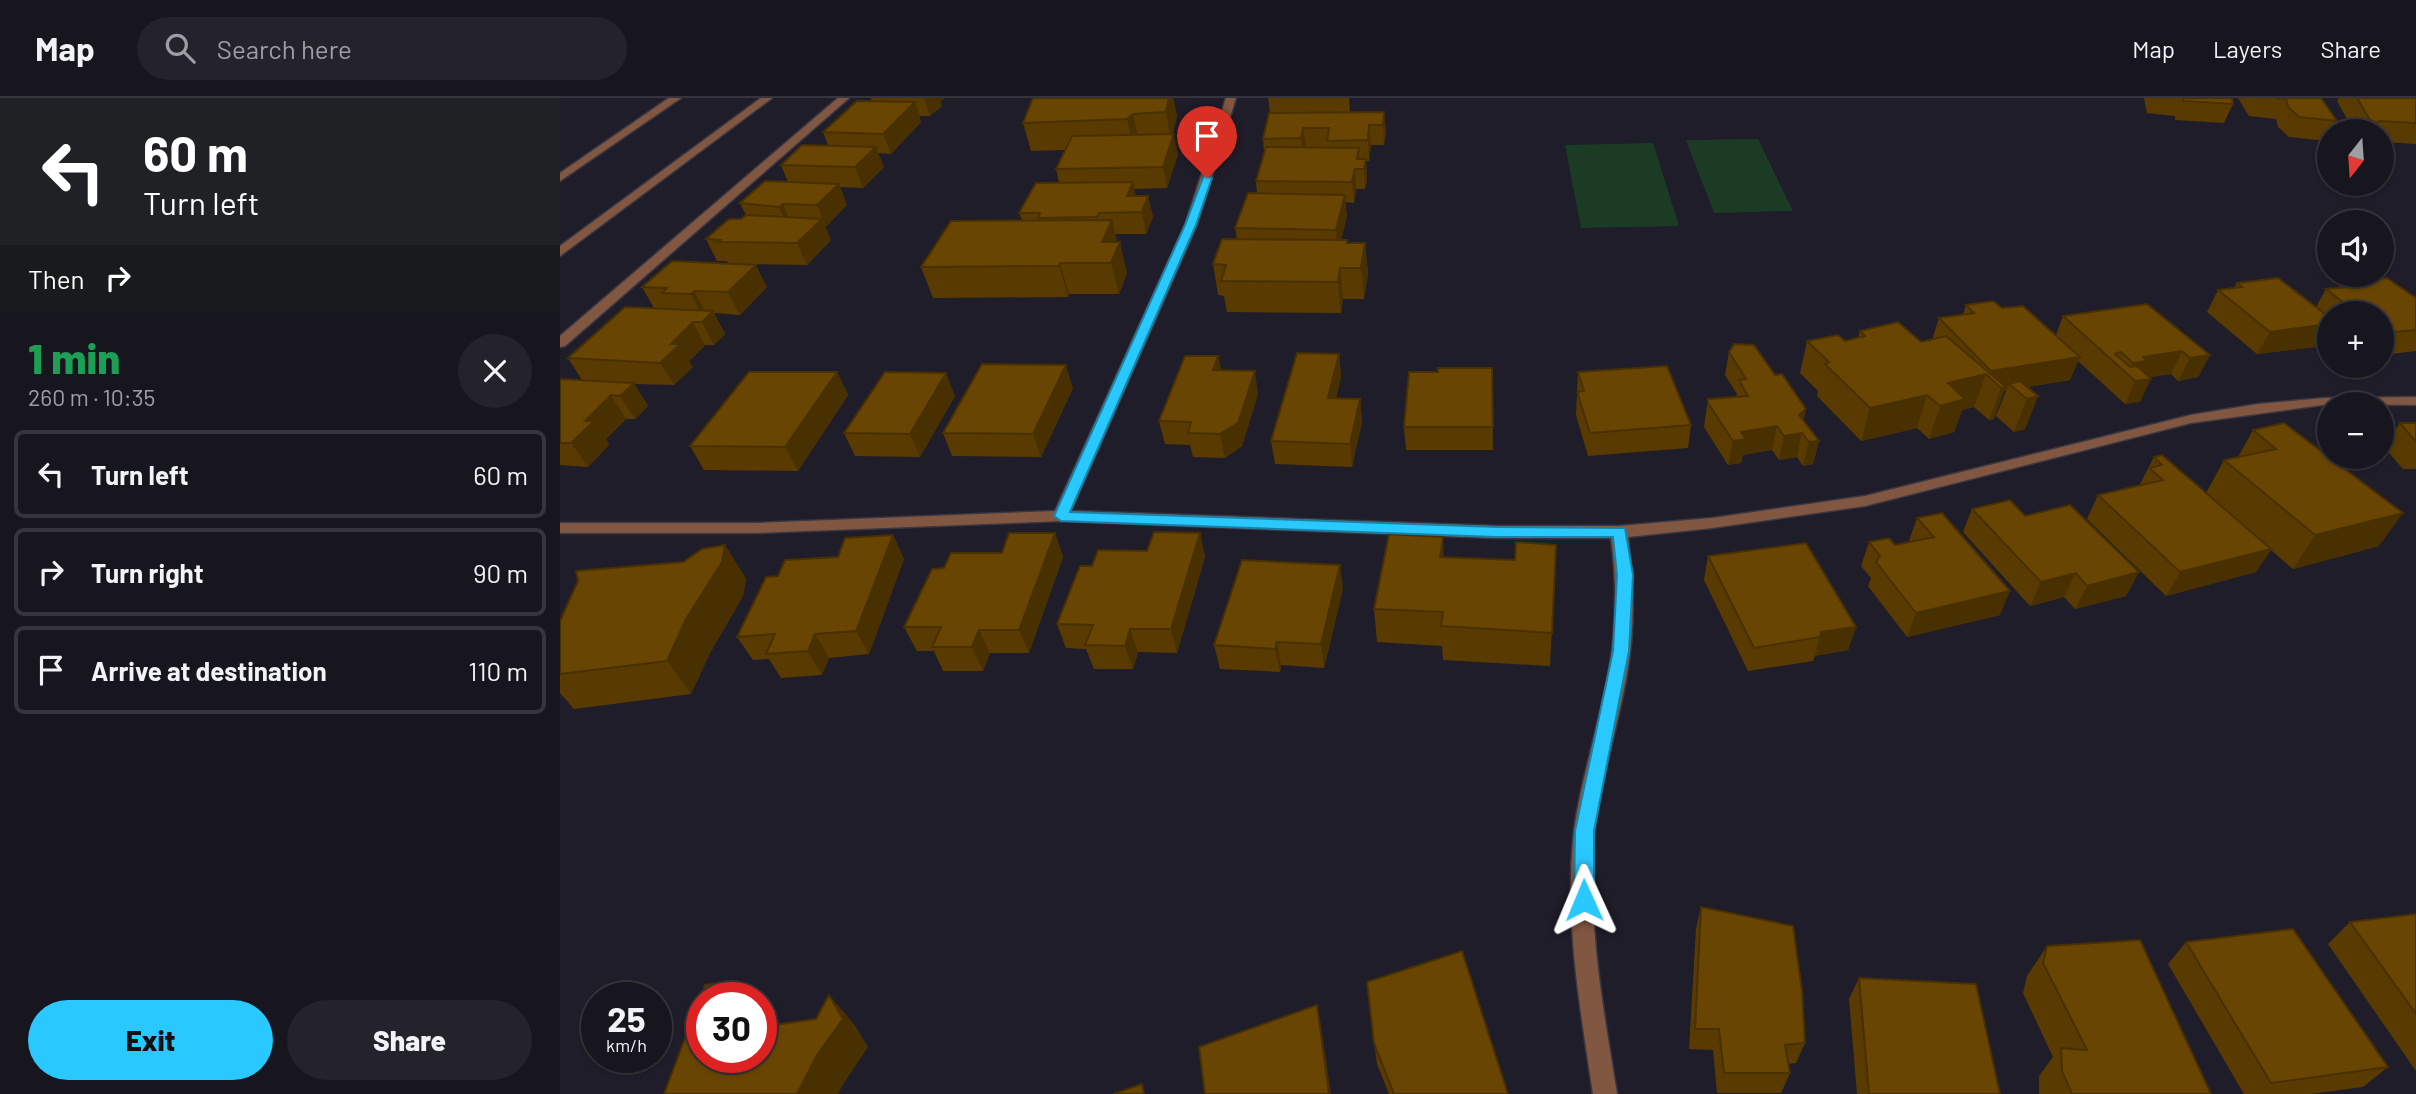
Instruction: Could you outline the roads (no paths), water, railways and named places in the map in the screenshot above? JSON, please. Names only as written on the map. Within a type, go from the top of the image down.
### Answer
[{"type":"street","points":[[560,178],[676,98]]},
{"type":"street","points":[[560,252],[767,98]]},
{"type":"street","points":[[560,343],[844,98]]},
{"type":"street","points":[[1061,516],[1191,225],[1231,98]]},
{"type":"street","points":[[560,528],[757,528],[1061,516],[1497,532],[1619,532],[1712,523],[1865,501],[2191,419],[2258,408],[2324,402],[2416,401]]},
{"type":"street","points":[[1605,1094],[1587,974],[1583,877],[1590,796],[1621,651],[1625,575],[1619,532]]}]
